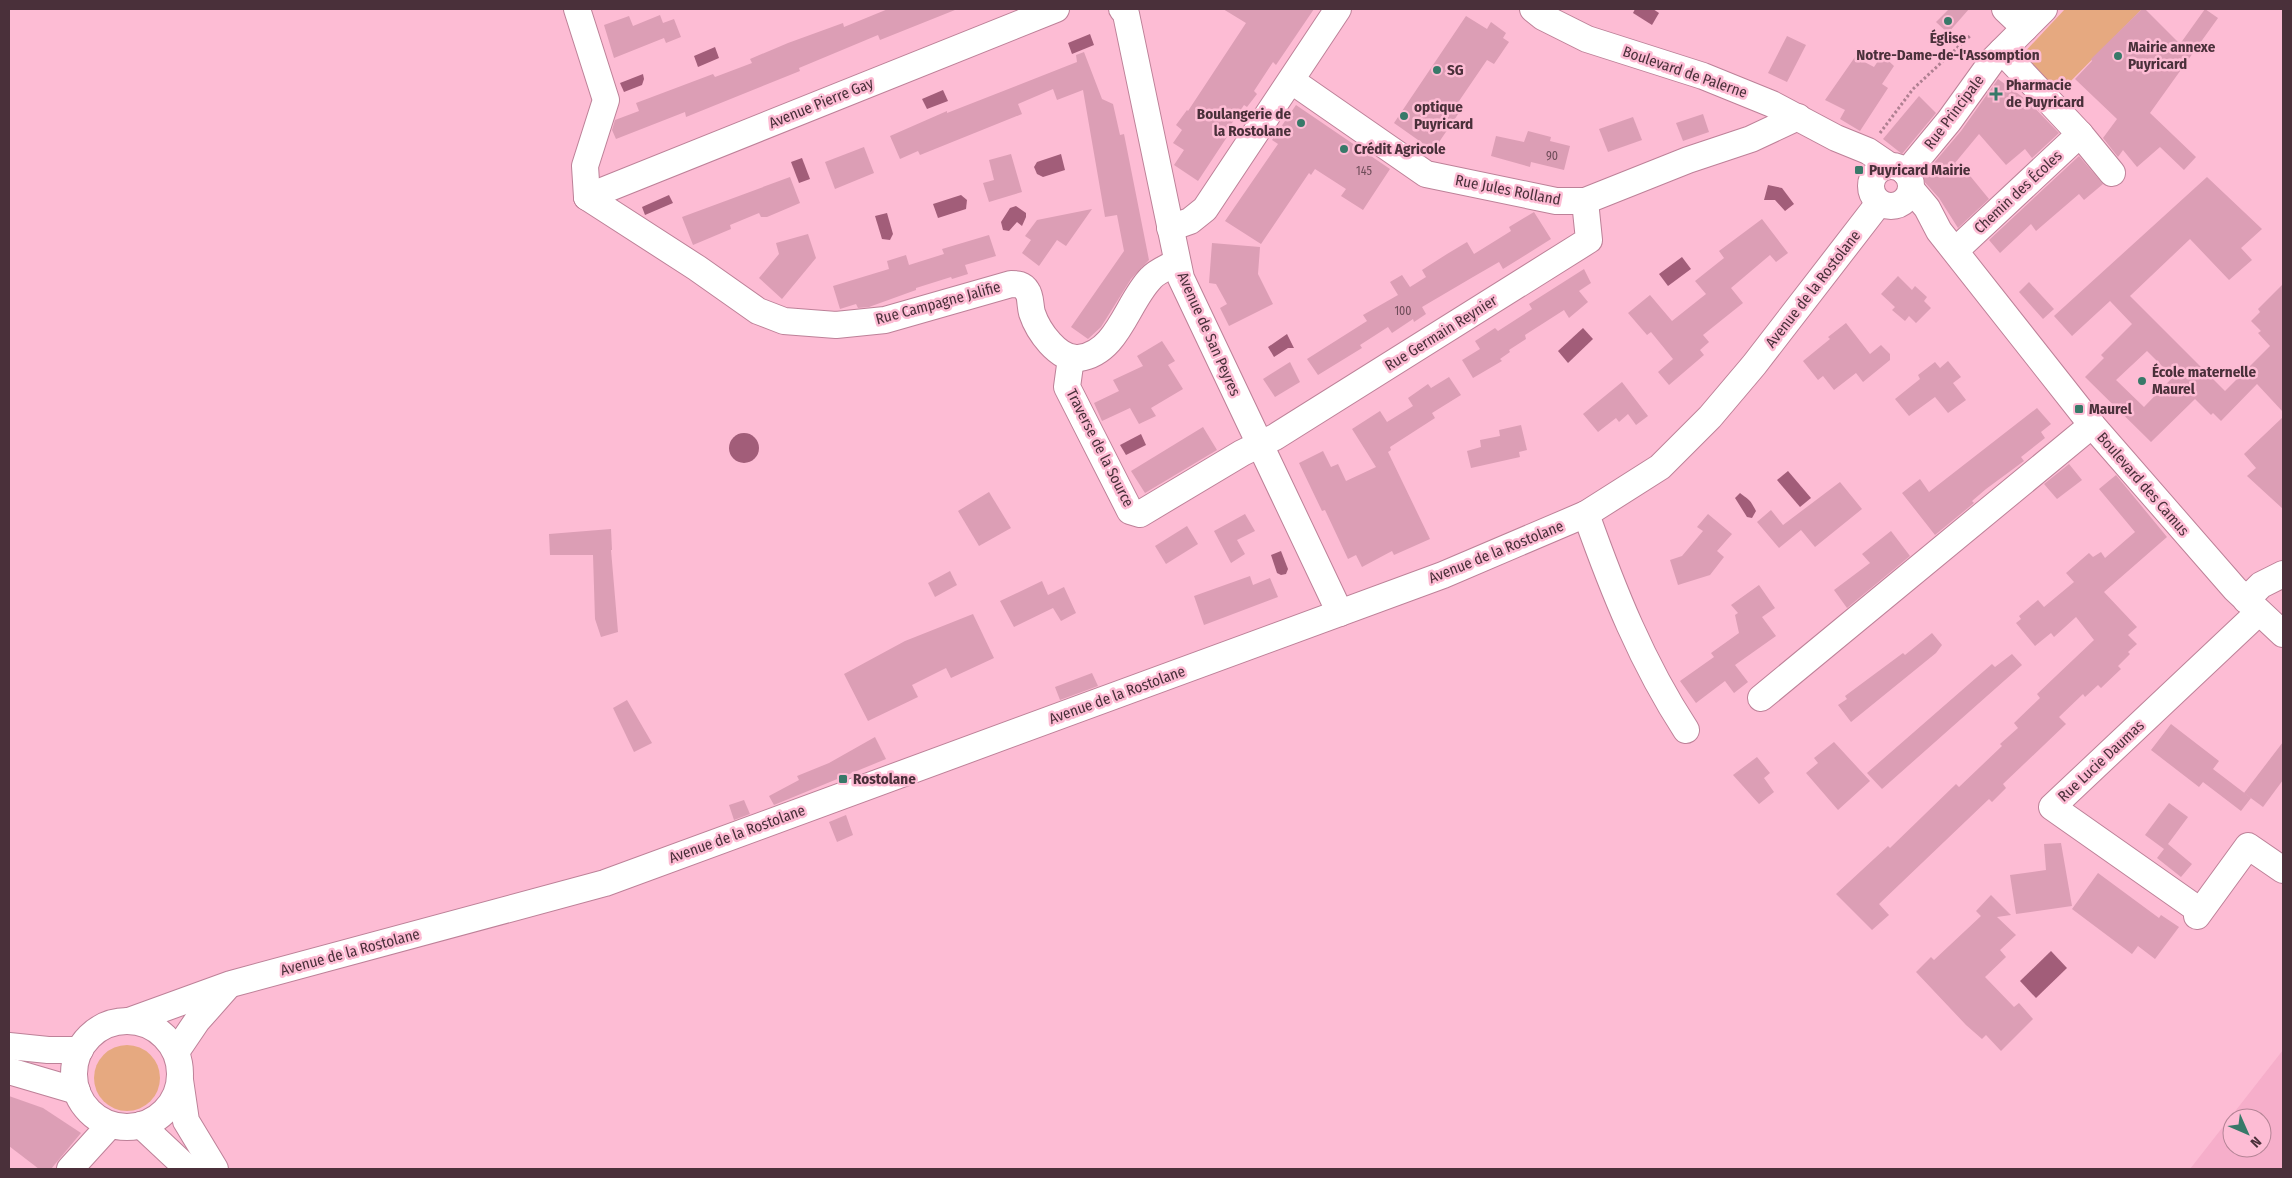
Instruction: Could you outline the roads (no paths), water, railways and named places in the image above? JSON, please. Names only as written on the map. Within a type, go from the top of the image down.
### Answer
[{"type":"street","points":[[577,9],[606,100],[584,166],[587,197]]},
{"type":"street","name":"Avenue Pierre Gay","points":[[587,197],[1056,9]]},
{"type":"street","name":"Avenue de San Peyres","points":[[1122,9],[1126,14],[1181,278],[1340,613]]},
{"type":"street","points":[[1170,228],[1190,221],[1205,209],[1338,9]]},
{"type":"street","name":"Boulevard de Palerne","points":[[1533,9],[1543,17],[1586,39],[1703,76],[1798,116],[1836,138],[1868,151],[1892,188]]},
{"type":"street","points":[[2005,9],[2025,28]]},
{"type":"street","name":"Rue Principale","points":[[1892,188],[1949,121],[1993,60],[2044,9]]},
{"type":"street","points":[[2002,51],[2080,134],[2112,173]]},
{"type":"street","name":"Rue Jules Rolland","points":[[1292,80],[1426,174],[1556,201],[1585,201],[1688,160],[1751,139],[1798,116]]},
{"type":"street","name":"Chemin des Écoles","points":[[1948,240],[2080,134]]},
{"type":"street","name":"Boulevard de Palerne","points":[[1836,138],[1892,188]]},
{"type":"street","name":"Boulevard des Camus","points":[[1892,188],[1927,208],[1948,240],[2092,425],[2207,546],[2253,606],[2283,634]]},
{"type":"street","name":"Avenue de la Rostolane","points":[[129,1021],[230,984],[605,883],[1443,575],[1586,514],[1660,467],[1710,417],[1754,365],[1892,188]]},
{"type":"street","name":"Rue Campagne Jalifie","points":[[587,197],[697,268],[758,311],[784,321],[836,324],[886,320],[1011,284],[1020,284],[1028,291],[1032,314],[1046,336],[1054,347],[1071,358]]},
{"type":"street","name":"Rue Germain Reynier","points":[[1260,446],[1589,240],[1585,201]]},
{"type":"street","points":[[1071,358],[1090,356],[1103,348],[1152,276],[1177,262]]},
{"type":"street","name":"Traverse de la Source","points":[[1071,358],[1067,387],[1130,511],[1140,514],[1242,453],[1260,446]]},
{"type":"street","points":[[1761,698],[2092,425]]},
{"type":"street","points":[[1586,514],[1613,590],[1635,640],[1667,700],[1686,730]]},
{"type":"street","points":[[2253,606],[2261,585],[2283,574]]},
{"type":"street","name":"Rue Lucie Daumas","points":[[2253,606],[2052,807],[2198,914],[2248,846],[2283,870]]},
{"type":"street","points":[[176,1052],[197,1021],[230,984]]},
{"type":"street","points":[[180,1080],[176,1095],[168,1109],[156,1119],[126,1128],[110,1124],[95,1117],[84,1106],[76,1091],[74,1070],[80,1050],[88,1038],[100,1028],[114,1022],[129,1021],[143,1023],[157,1030],[168,1040],[176,1052],[180,1066],[180,1080],[186,1121],[215,1169]]},
{"type":"street","points":[[9,1046],[48,1050],[80,1050]]},
{"type":"street","points":[[9,1071],[76,1091]]},
{"type":"street","points":[[70,1169],[110,1124]]},
{"type":"street","points":[[141,1125],[188,1169]]},
{"type":"place","name":"Église Notre-Dame-de-l'Assomption","points":[[1948,21]]},
{"type":"place","name":"Mairie annexe Puyricard","points":[[2118,56]]},
{"type":"place","name":"SG","points":[[1437,70]]},
{"type":"place","name":"Pharmacie de Puyricard","points":[[1996,94]]},
{"type":"place","name":"optique Puyricard","points":[[1404,116]]},
{"type":"place","name":"Boulangerie de la Rostolane","points":[[1301,123]]},
{"type":"place","name":"Crédit Agricole","points":[[1344,149]]},
{"type":"place","name":"Puyricard Mairie","points":[[1859,170]]},
{"type":"place","name":"École maternelle Maurel","points":[[2142,381]]},
{"type":"place","name":"Maurel","points":[[2079,409]]},
{"type":"place","name":"Rostolane","points":[[843,779]]}]
